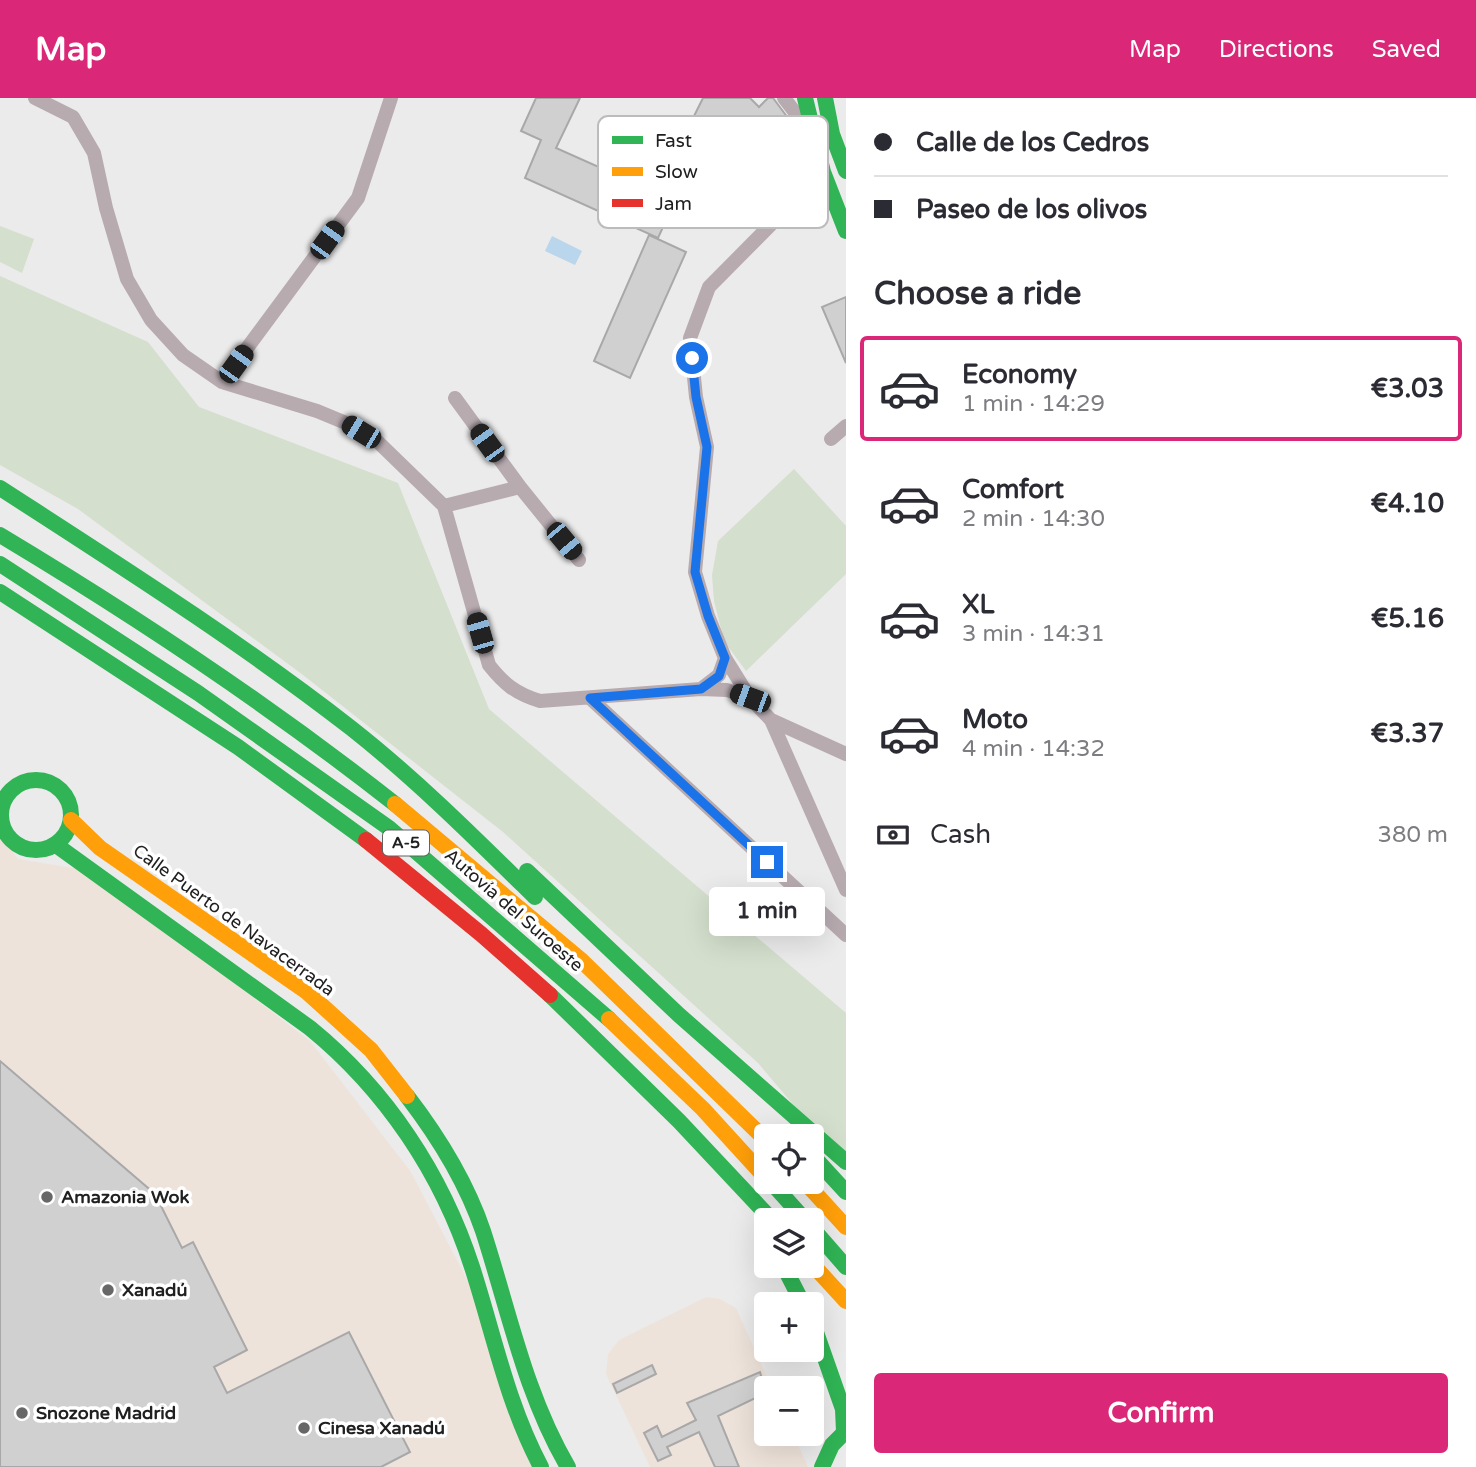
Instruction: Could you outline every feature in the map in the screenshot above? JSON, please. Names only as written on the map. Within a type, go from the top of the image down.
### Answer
[{"type":"main road","points":[[805,98],[810,116]]},
{"type":"main road","points":[[825,98],[832,134],[846,172]]},
{"type":"main road","points":[[828,185],[846,231]]},
{"type":"main road","points":[[0,488],[175,600],[352,729],[466,829],[643,1002],[716,1076],[737,1107]]},
{"type":"main road","name":"Autovía del Suroeste","points":[[0,535],[218,674],[345,764],[480,870],[737,1107],[754,1126]]},
{"type":"main road","name":"Autovía del Suroeste","points":[[0,564],[198,692],[389,828],[596,1006],[703,1109],[754,1165]]},
{"type":"main road","points":[[0,592],[187,713],[376,848],[487,939],[580,1022],[688,1130],[761,1208]]},
{"type":"main road","points":[[352,729],[365,736],[491,837],[679,1015],[846,1163]]},
{"type":"main road","points":[[0,776],[17,785]]},
{"type":"main road","points":[[39,780],[60,789],[67,798],[71,820],[69,830],[56,845],[35,851],[24,849],[7,836],[2,827],[1,806],[17,785],[39,780]]},
{"type":"main road","name":"Calle Puerto de Navacerrada","points":[[71,820],[100,848],[307,992],[371,1050],[419,1112],[452,1165],[482,1229],[516,1346],[545,1423],[568,1467]]},
{"type":"main road","points":[[56,845],[163,918],[289,1013],[360,1074],[425,1165],[462,1238],[493,1353],[514,1411],[541,1467]]},
{"type":"main road","points":[[679,1015],[691,1032],[781,1124]]},
{"type":"main road","points":[[688,1130],[703,1161],[754,1220]]},
{"type":"main road","points":[[824,1168],[846,1192]]},
{"type":"main road","name":"Autovía del Suroeste","points":[[781,1194],[794,1208]]},
{"type":"main road","points":[[816,1194],[846,1227]]},
{"type":"main road","points":[[824,1242],[846,1267]]},
{"type":"main road","points":[[824,1277],[846,1301]]},
{"type":"main road","points":[[822,1467],[832,1445],[845,1431],[843,1409],[824,1355]]},
{"type":"street","points":[[35,98],[73,117],[94,153],[106,208],[127,279],[150,320],[183,355],[222,382],[317,411],[346,423],[377,441],[444,506],[489,665],[503,683],[519,694],[540,701],[701,689],[727,690],[750,698]]},
{"type":"street","points":[[222,382],[358,198],[391,98]]},
{"type":"street","points":[[783,98],[797,116]]},
{"type":"street","points":[[767,228],[709,287],[690,338],[696,397],[707,447],[695,572],[708,616],[725,658],[750,698],[771,720],[846,890]]},
{"type":"street","points":[[455,398],[520,487],[579,559]]},
{"type":"street","points":[[831,439],[846,426]]},
{"type":"street","points":[[444,506],[520,487]]},
{"type":"street","points":[[701,689],[719,676],[725,658]]},
{"type":"street","points":[[590,698],[846,935]]},
{"type":"street","points":[[771,720],[846,754]]},
{"type":"street","points":[[791,765],[795,747],[807,737]]},
{"type":"shaded area","points":[[0,834],[18,859],[86,870],[310,1041],[411,1172],[472,1289],[537,1467],[0,1467]]},
{"type":"shaded area","points":[[706,1297],[720,1299],[736,1308],[754,1348],[754,1362],[760,1362],[767,1376],[754,1376],[754,1446],[799,1446],[808,1467],[650,1467],[606,1374],[608,1354],[619,1340]]},
{"type":"green space","points":[[0,226],[34,239],[22,273],[0,262]]},
{"type":"green space","points":[[0,276],[148,342],[199,407],[398,483],[489,709],[846,1013],[846,1167],[824,1141],[824,1124],[810,1124],[758,1063],[503,832],[303,675],[78,509],[0,465]]},
{"type":"green space","points":[[794,469],[846,526],[846,574],[746,671],[724,641],[714,601],[712,575],[718,541]]},
{"type":"water","points":[[552,236],[582,251],[575,265],[545,251]]},
{"type":"building","points":[[536,98],[580,98],[556,148],[598,167],[598,211],[525,178],[541,140],[521,131]]},
{"type":"building","points":[[703,98],[750,98],[759,107],[768,98],[773,98],[786,116],[694,116]]},
{"type":"building","points":[[636,228],[663,228],[658,238]]},
{"type":"building","points":[[649,235],[686,252],[630,378],[594,361]]},
{"type":"building","points":[[846,297],[846,363],[822,307]]},
{"type":"building","name":"Xanadú","points":[[0,1061],[155,1194],[182,1248],[193,1242],[247,1350],[214,1367],[227,1393],[349,1332],[410,1452],[381,1467],[0,1467]]},
{"type":"building","points":[[652,1365],[656,1374],[617,1393],[613,1384]]},
{"type":"building","points":[[760,1372],[761,1376],[754,1376],[754,1399],[718,1416],[739,1467],[715,1467],[699,1432],[667,1447],[671,1455],[658,1461],[644,1433],[657,1426],[662,1437],[696,1420],[687,1403]]},
{"type":"traffic: fast","points":[[805,98],[809,116]]},
{"type":"traffic: fast","points":[[825,98],[832,134],[846,171]]},
{"type":"traffic: fast","points":[[828,185],[846,231]]},
{"type":"traffic: fast","points":[[0,488],[222,634],[351,728],[468,831],[535,897]]},
{"type":"traffic: fast","points":[[0,535],[202,663],[395,804]]},
{"type":"traffic: fast","points":[[0,564],[198,693],[389,828],[609,1019]]},
{"type":"traffic: fast","points":[[0,592],[238,747],[366,840]]},
{"type":"traffic: fast","points":[[43,780],[56,786],[65,795],[69,801],[71,815],[69,829],[61,840],[50,848],[29,850],[11,840],[3,829],[1,808],[11,790],[22,782],[43,780]]},
{"type":"traffic: fast","points":[[56,845],[310,1028],[338,1052],[387,1106],[428,1167],[460,1233],[510,1394],[541,1467]]},
{"type":"traffic: fast","points":[[527,871],[679,1015],[846,1162]]},
{"type":"traffic: fast","points":[[550,995],[679,1121],[761,1208]]},
{"type":"traffic: fast","points":[[407,1096],[429,1127],[469,1196],[483,1231],[529,1381],[540,1411],[568,1467]]},
{"type":"traffic: fast","points":[[824,1168],[846,1192]]},
{"type":"traffic: fast","points":[[782,1194],[794,1208]]},
{"type":"traffic: fast","points":[[824,1242],[846,1267]]},
{"type":"traffic: fast","points":[[790,1278],[797,1292]]},
{"type":"traffic: fast","points":[[824,1355],[843,1409],[844,1432]]},
{"type":"traffic: fast","points":[[822,1467],[832,1445],[846,1431]]},
{"type":"traffic: slow","points":[[395,804],[582,961],[754,1128]]},
{"type":"traffic: slow","points":[[71,820],[100,848],[307,992],[371,1050],[407,1096]]},
{"type":"traffic: slow","points":[[609,1019],[703,1109],[754,1165]]},
{"type":"traffic: slow","points":[[816,1194],[846,1227]]},
{"type":"traffic: slow","points":[[824,1277],[846,1301]]},
{"type":"traffic: jam","points":[[366,840],[481,934],[550,995]]},
{"type":"place","name":"Amazonia Wok","points":[[47,1197]]},
{"type":"place","name":"Xanadú","points":[[108,1290]]},
{"type":"place","name":"Snozone Madrid","points":[[22,1413]]},
{"type":"place","name":"Cinesa Xanadú","points":[[304,1428]]},
{"type":"route","points":[[692,358],[696,397],[707,447],[695,572],[708,616],[725,658],[719,676],[701,689],[590,698],[767,862]]}]
